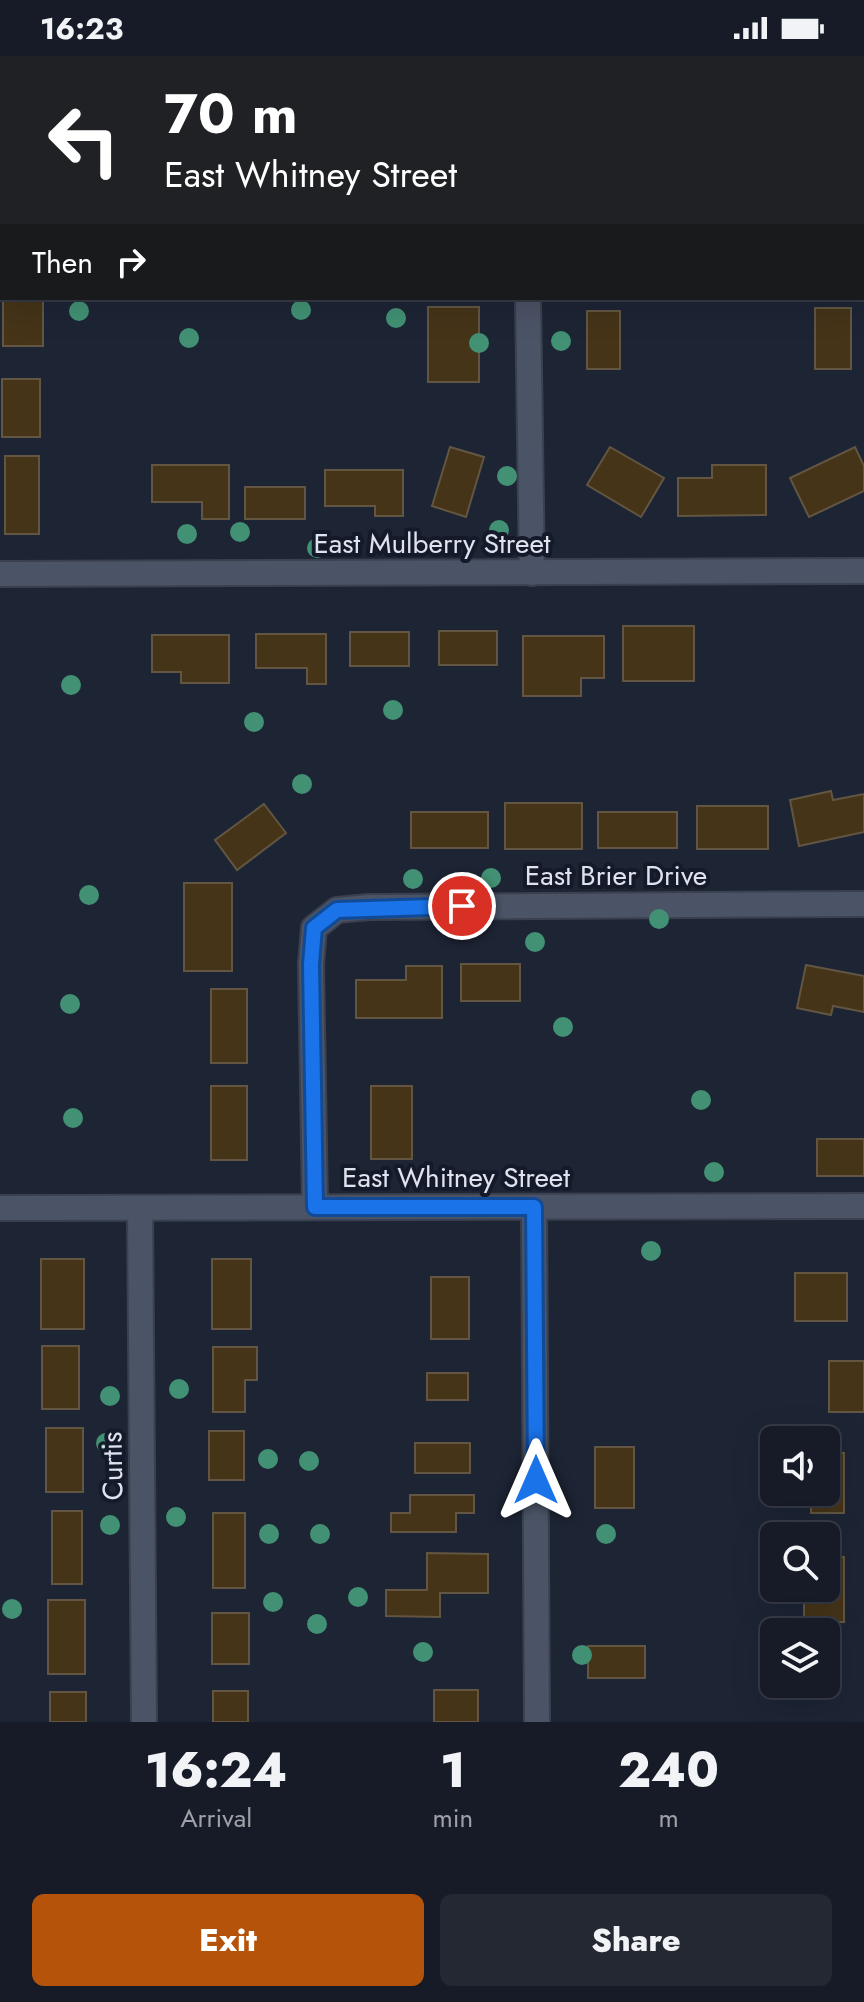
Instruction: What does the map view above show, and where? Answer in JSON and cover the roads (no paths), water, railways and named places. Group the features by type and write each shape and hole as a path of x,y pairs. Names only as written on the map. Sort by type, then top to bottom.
{"street":[{"path":"528,300 532,573"},
{"name":"East Mulberry Street","path":"0,574 864,571"},
{"name":"East Brier Drive","path":"315,1207 311,964 314,928 337,910 864,904"},
{"name":"East Whitney Street","path":"0,1208 864,1206"},
{"path":"534,1207 537,1722"},
{"name":"Curtis","path":"140,1209 144,1722"}]}
